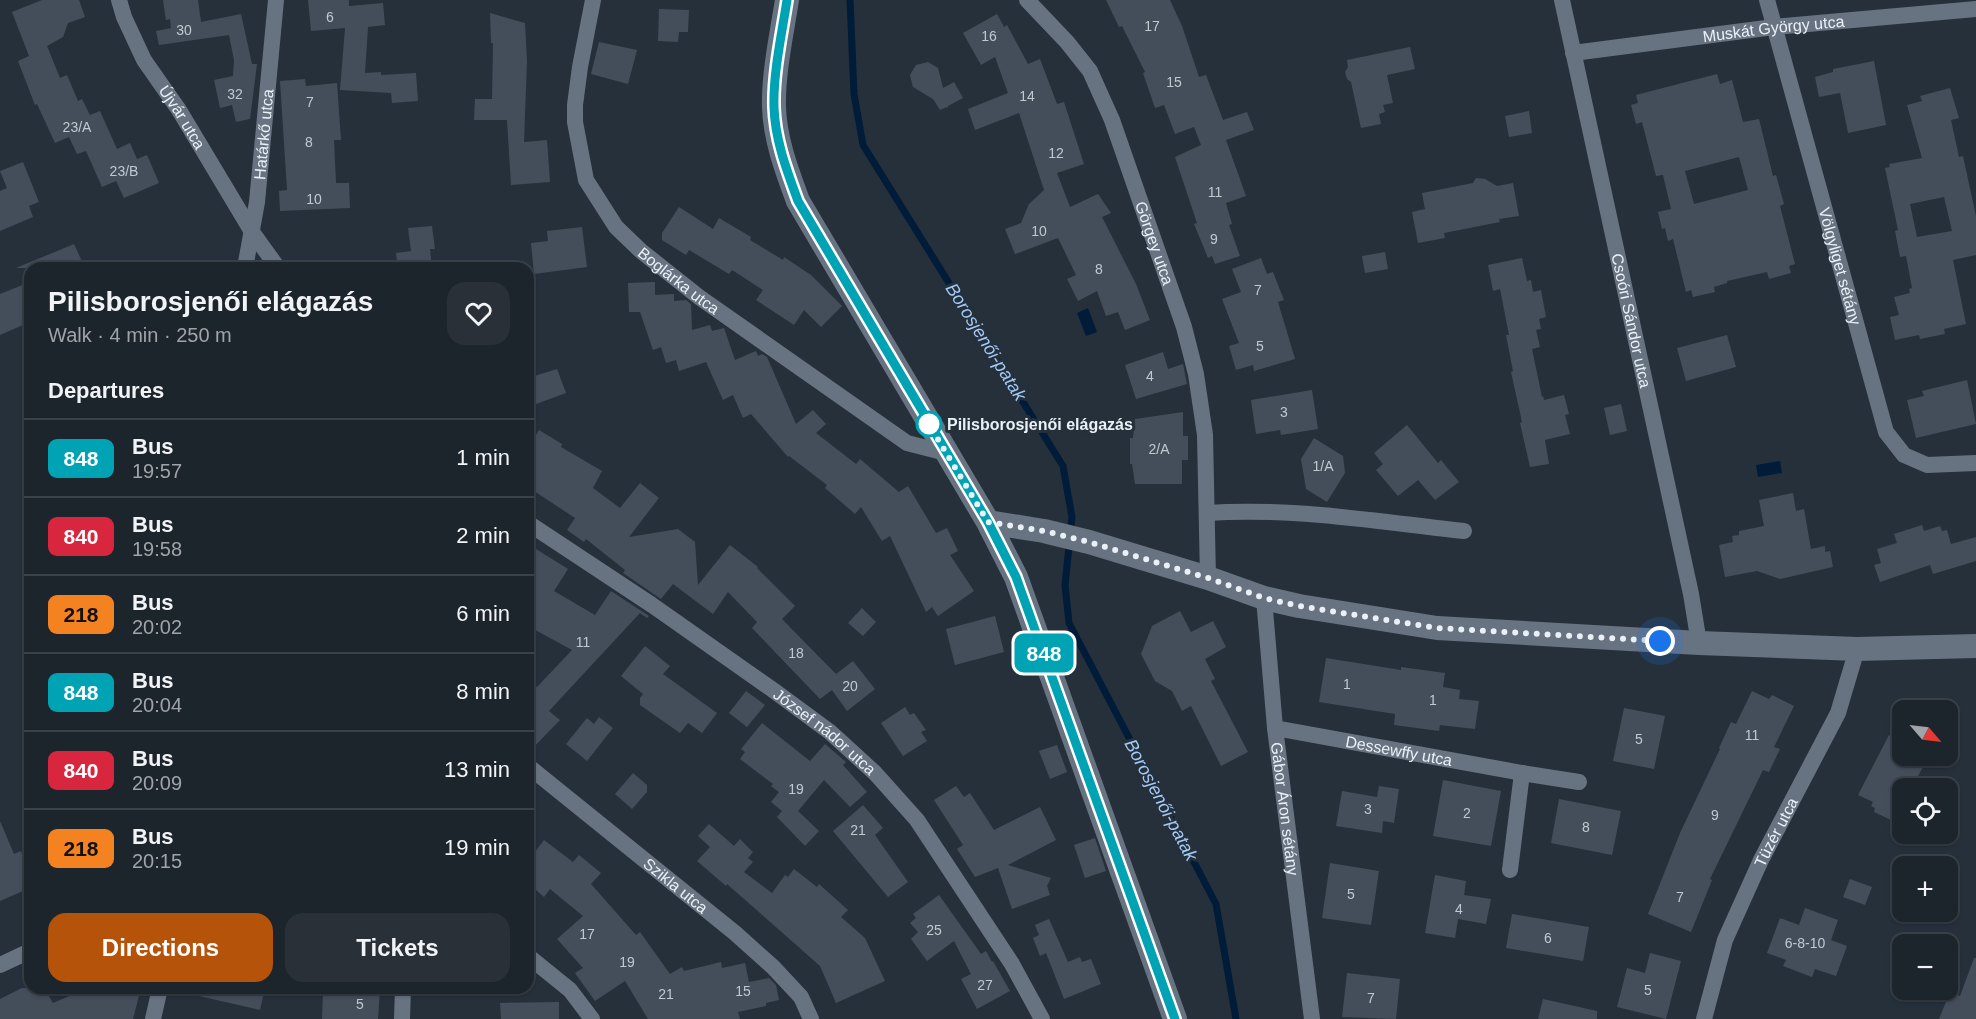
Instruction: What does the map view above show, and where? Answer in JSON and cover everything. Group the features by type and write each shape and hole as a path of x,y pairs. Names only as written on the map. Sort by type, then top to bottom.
{"main road":[{"path":"787,0 778,54 774,106 781,154 798,201 988,522 1016,577 1175,1019"},
{"path":"988,522 1044,531 1089,542 1208,578 1264,598 1299,606 1437,628 1699,643 1857,649 1976,646"}],"street":[{"name":"Újvár utca","path":"119,0 124,17 144,60 179,110 252,232"},
{"name":"Határkő utca","path":"246,262 257,202 276,0"},
{"name":"Boglárka utca","path":"593,0 580,67 575,122 586,180 616,227 641,251 699,297 907,443 946,453"},
{"name":"Görgey utca","path":"1027,0 1067,42 1090,71 1112,120 1184,327 1196,374 1205,435 1208,578"},
{"name":"Csoóri Sándor utca","path":"1562,0 1691,594 1699,643"},
{"name":"Völgyliget sétány","path":"1767,0 1886,432 1904,454 1927,465 1976,463"},
{"name":"Muskát György utca","path":"1573,53 1774,27 1976,9"},
{"path":"252,232 274,262"},
{"path":"1207,513 1238,511 1311,515 1464,531"},
{"name":"József nádor utca","path":"534,527 652,605 773,690 830,732 875,773 917,820 1012,964 1042,1019"},
{"name":"Gábor Áron sétány","path":"1264,598 1275,728 1312,1019"},
{"name":"Tüzér utca","path":"1704,1019 1725,940 1761,860 1838,713 1857,649"},
{"name":"Dessewffy utca","path":"1275,728 1579,782"},
{"name":"Szikla utca","path":"534,771 735,933 773,967 801,997 811,1019"},
{"path":"1510,870 1522,773"},
{"path":"0,965 24,954"},
{"path":"534,961 570,990 592,1019"},
{"path":"153,1019 159,994"},
{"path":"402,1019 403,994"}],"water":[{"path":"1088,308 1097,332 1086,336 1077,313"},
{"path":"1780,461 1782,473 1758,477 1756,465"}],"building":[{"path":"42,0 79,0 85,17 68,23 63,37 47,46 60,78 67,75 78,101 82,99 90,115 100,111 117,149 130,143 137,159 147,155 159,183 124,198 116,181 102,187 86,151 77,154 69,137 55,143 37,104 35,105 18,61 29,56 12,12"},
{"path":"163,0 198,0 201,22 241,14 252,64 257,64 250,119 236,122 232,105 220,108 214,80 233,76 234,60 229,35 159,45 156,31 171,28 170,19 166,20"},
{"path":"308,0 349,0 349,6 383,3 385,25 368,27 365,73 381,72 381,75 416,73 418,101 392,103 391,93 340,90 345,28 311,31"},
{"path":"1106,0 1170,0 1182,26 1199,77 1206,75 1223,120 1247,112 1254,130 1226,140 1246,196 1226,203 1232,224 1229,225 1240,256 1215,264 1212,256 1208,258 1194,224 1197,223 1175,157 1201,145 1194,127 1175,134 1164,105 1155,108 1143,73 1145,72"},
{"path":"659,9 689,10 688,32 679,32 678,42 658,41"},
{"path":"490,13 525,23 527,61 524,142 547,140 550,182 511,185 507,120 474,120 475,99 492,99 493,43 491,43"},
{"path":"997,14 1004,27 1007,25 1028,64 1040,59 1057,104 1064,102 1084,164 1057,173 1070,207 1098,194 1111,213 1102,217 1136,284 1150,320 1125,330 1118,312 1106,316 1097,291 1078,301 1067,279 1076,275 1058,238 1015,254 1005,229 1021,223 1029,204 1044,190 1019,113 975,130 968,109 1008,93 995,57 981,65 963,33"},
{"path":"599,42 637,50 628,84 591,74"},
{"path":"1410,47 1415,69 1387,75 1393,103 1383,105 1385,112 1379,114 1381,124 1361,128 1351,82 1347,79 1345,72 1348,67 1347,60"},
{"path":"1874,61 1886,125 1848,133 1840,93 1819,97 1815,77 1833,72 1833,69"},
{"path":"928,62 938,68 943,88 954,82 963,98 948,108 940,110 933,99 913,87 910,75 916,65"},
{"path":"1717,74 1720,84 1732,80 1743,122 1759,119 1773,176 1776,175 1784,204 1780,206 1795,264 1789,266 1791,273 1769,279 1767,272 1727,281 1727,283 1714,287 1715,292 1693,297 1691,290 1686,292 1673,239 1668,241 1665,228 1662,229 1658,212 1671,209 1663,175 1656,176 1642,122 1636,124 1631,105 1638,103 1636,95","holes":["1739,157 1748,190 1694,204 1685,171"]},
{"path":"305,79 306,86 337,83 341,140 334,140 336,183 349,183 350,208 280,211 279,191 287,190 280,81"},
{"path":"1950,88 1959,118 1951,120 1959,157 1963,156 1976,216 1976,255 1953,260 1966,324 1944,329 1945,334 1920,339 1919,335 1895,340 1890,317 1899,315 1894,297 1910,293 1909,289 1912,288 1906,256 1900,257 1895,231 1898,230 1885,168 1890,167 1889,164 1922,158 1907,105 1922,101 1920,96","holes":["1944,197 1952,231 1917,237 1910,204"]},
{"path":"1529,111 1532,133 1509,137 1505,116"},
{"path":"23,162 39,202 29,206 33,217 0,231 0,191 7,188 0,171"},
{"path":"1476,178 1485,179 1497,186 1513,183 1519,216 1444,233 1445,238 1418,243 1412,212 1425,209 1422,193 1473,183"},
{"path":"679,207 713,229 719,218 783,260 784,257 811,275 842,306 821,327 804,310 794,325 756,300 763,290 732,270 729,274 689,250 686,255 662,240 662,233"},
{"path":"432,226 435,249 430,249 431,262 397,262 396,253 411,251 408,228"},
{"path":"582,227 587,267 534,274 531,243 548,241 547,231"},
{"path":"74,244 82,262 30,262"},
{"path":"1385,252 1388,269 1365,273 1362,256"},
{"path":"1261,258 1267,274 1273,272 1284,300 1278,302 1295,359 1254,371 1253,365 1236,370 1229,346 1239,343 1222,299 1241,292 1232,269"},
{"path":"1522,258 1527,281 1531,280 1533,292 1541,290 1546,317 1539,319 1541,329 1536,330 1540,347 1532,349 1542,397 1544,400 1564,395 1569,414 1565,415 1570,434 1545,440 1549,464 1530,467 1511,372 1513,371 1506,335 1509,335 1500,289 1493,291 1488,265"},
{"path":"655,282 655,295 674,294 674,301 686,300 691,304 692,330 710,325 712,331 724,328 735,360 756,351 758,356 762,354 767,357 796,424 813,410 826,424 816,433 856,464 860,459 899,492 908,486 936,533 947,528 958,551 950,555 974,591 938,616 932,607 926,612 890,536 882,541 861,507 855,514 825,488 827,485 788,457 751,414 743,418 733,395 723,400 706,362 679,371 676,360 666,363 661,347 653,350 640,312 629,312 628,283"},
{"path":"24,284 24,325 0,335 0,294"},
{"path":"1727,335 1736,367 1686,381 1677,348"},
{"path":"1163,352 1168,369 1183,364 1187,384 1136,399 1125,365"},
{"path":"557,369 566,393 534,405 534,376"},
{"path":"1967,380 1976,424 1916,438 1907,400 1924,396 1922,391"},
{"path":"1312,390 1318,429 1281,435 1280,430 1256,434 1251,400"},
{"path":"1621,404 1627,431 1610,435 1604,408"},
{"path":"1183,412 1183,436 1188,436 1188,460 1182,460 1182,484 1135,484 1132,464 1130,464 1130,438 1133,438 1135,419"},
{"path":"1407,425 1438,463 1441,460 1459,482 1435,500 1418,480 1398,496 1376,470 1383,464 1374,453"},
{"path":"539,430 562,444 561,447 602,471 593,488 620,508 640,483 659,498 629,537 678,529 695,542 698,585 730,545 758,567 795,606 782,619 836,674 853,661 875,689 847,711 832,690 820,699 752,628 757,622 728,592 713,614 673,584 661,599 623,573 625,570 586,539 584,542 567,530 575,518 534,491 534,438"},
{"path":"1314,438 1343,456 1345,473 1327,502 1306,489 1301,459"},
{"path":"1793,493 1796,511 1804,509 1811,549 1825,546 1825,552 1830,551 1833,567 1780,579 1757,571 1725,577 1719,545 1733,542 1732,536 1739,535 1739,531 1764,526 1759,500"},
{"path":"1922,525 1924,531 1940,526 1942,531 1947,530 1951,544 1976,537 1976,561 1933,574 1930,565 1880,582 1874,565 1881,563 1877,549 1897,543 1894,534"},
{"path":"534,548 568,569 554,591 595,615 611,591 649,616 647,618 640,613 549,711 560,720 534,747 534,684 537,687 572,650 534,629"},
{"path":"862,608 876,622 863,636 848,623"},
{"path":"1180,611 1191,632 1213,621 1226,647 1205,659 1215,679 1211,681 1248,752 1221,766 1191,706 1182,711 1172,691 1155,681 1141,654 1152,626"},
{"path":"995,616 1004,652 955,665 946,629"},
{"path":"645,646 670,666 663,674 717,713 702,733 688,723 680,733 640,705 640,698 643,694 621,676"},
{"path":"1326,658 1401,670 1401,667 1445,673 1443,687 1460,690 1459,699 1479,701 1475,729 1440,725 1439,731 1394,725 1395,714 1319,702"},
{"path":"746,691 765,705 747,727 729,713"},
{"path":"1752,691 1769,699 1772,695 1794,706 1774,747 1780,749 1769,772 1763,770 1710,879 1712,880 1691,932 1648,914 1680,833 1731,722 1736,724"},
{"path":"905,707 910,715 914,713 926,730 921,732 927,741 903,756 881,723"},
{"path":"1624,708 1665,716 1654,769 1613,761"},
{"path":"599,717 613,728 587,761 566,744 587,718 594,724"},
{"path":"762,723 810,761 825,744 846,762 843,765 867,792 850,807 824,780 798,811 819,831 805,846 777,817 782,811 771,802 779,792 771,786 773,784 740,759 745,752 741,749"},
{"path":"1889,735 1892,737 1892,766 1924,766 1917,778 1892,778 1891,820 1874,812 1875,808 1871,806 1873,802 1858,795"},
{"path":"1057,745 1067,772 1050,779 1039,751"},
{"path":"633,773 647,785 647,792 632,809 615,794"},
{"path":"1443,780 1501,791 1491,846 1433,836"},
{"path":"956,786 964,797 970,793 994,830 1040,807 1056,840 1008,865 1051,878 1047,886 1050,895 1012,909 998,868 975,877 957,849 963,845 934,800"},
{"path":"1379,786 1399,789 1394,823 1383,821 1382,833 1336,826 1342,791 1377,797"},
{"path":"1559,799 1621,811 1612,855 1551,843"},
{"path":"863,805 883,828 875,835 908,882 888,897 833,831"},
{"path":"0,821 14,854 21,851 22,854 24,853 24,891 0,901"},
{"path":"709,824 734,846 740,839 753,852 748,858 753,862 744,872 772,893 785,875 788,877 794,869 817,887 819,884 848,910 841,917 865,938 885,981 836,1003 820,966 727,884 726,886 697,861 710,847 698,836"},
{"path":"1095,838 1106,871 1085,878 1074,845"},
{"path":"544,840 573,862 579,855 601,873 591,884 636,935 640,932 670,974 682,967 684,971 721,962 722,968 745,963 749,982 769,978 776,985 779,1000 766,1003 766,1006 738,1012 740,1019 648,1019 625,981 595,1001 575,973 583,968 557,939 583,916 550,889 544,897 534,888 534,853"},
{"path":"1330,863 1379,871 1371,925 1322,918"},
{"path":"1435,875 1466,881 1464,895 1491,899 1486,924 1458,919 1455,938 1425,933"},
{"path":"1850,879 1872,887 1865,905 1843,897"},
{"path":"939,895 981,954 986,951 1010,991 977,1009 961,979 971,974 954,941 927,961 911,939 918,932 910,923 916,918 913,914"},
{"path":"1805,908 1838,920 1831,940 1847,946 1836,976 1815,969 1812,977 1783,966 1786,960 1767,953 1780,918 1799,925"},
{"path":"1512,914 1589,927 1583,961 1506,948"},
{"path":"1049,919 1068,962 1080,957 1082,962 1091,959 1101,984 1064,999 1046,953 1040,956 1033,938 1039,935 1035,925"},
{"path":"1650,953 1681,961 1666,1019 1617,1007 1627,968 1645,973"},
{"path":"1974,958 1976,958 1976,1019 1939,1019 1947,1000 1958,1000 1958,995 1960,996"},
{"path":"1347,973 1400,979 1396,1019 1342,1017"},
{"path":"22,988 24,988 24,994 48,994 53,1003 74,994 139,994 133,1019 0,1019 0,999"},
{"path":"199,994 264,994 260,1010 199,996"},
{"path":"323,994 380,994 378,1019 322,1019"},
{"path":"1543,999 1597,1011 1597,1019 1538,1019"},
{"path":"559,1002 559,1019 501,1019 500,1003"}],"waterway":[{"name":"Borosjenői-patak","path":"850,0 854,94 863,145 1063,466 1072,517 1065,585 1069,623 1216,904 1236,1019"}],"bus line":[{"name":"848","path":"787,0 778,54 774,106 781,154 798,201 988,522 1016,577 1175,1019"}],"place":[{"name":"Pilisborosjenői elágazás","path":"929,424"}],"route":[{"path":"929,424 925,418 988,522 1044,531 1089,542 1208,578 1264,598 1299,606 1437,628 1660,641"}]}
